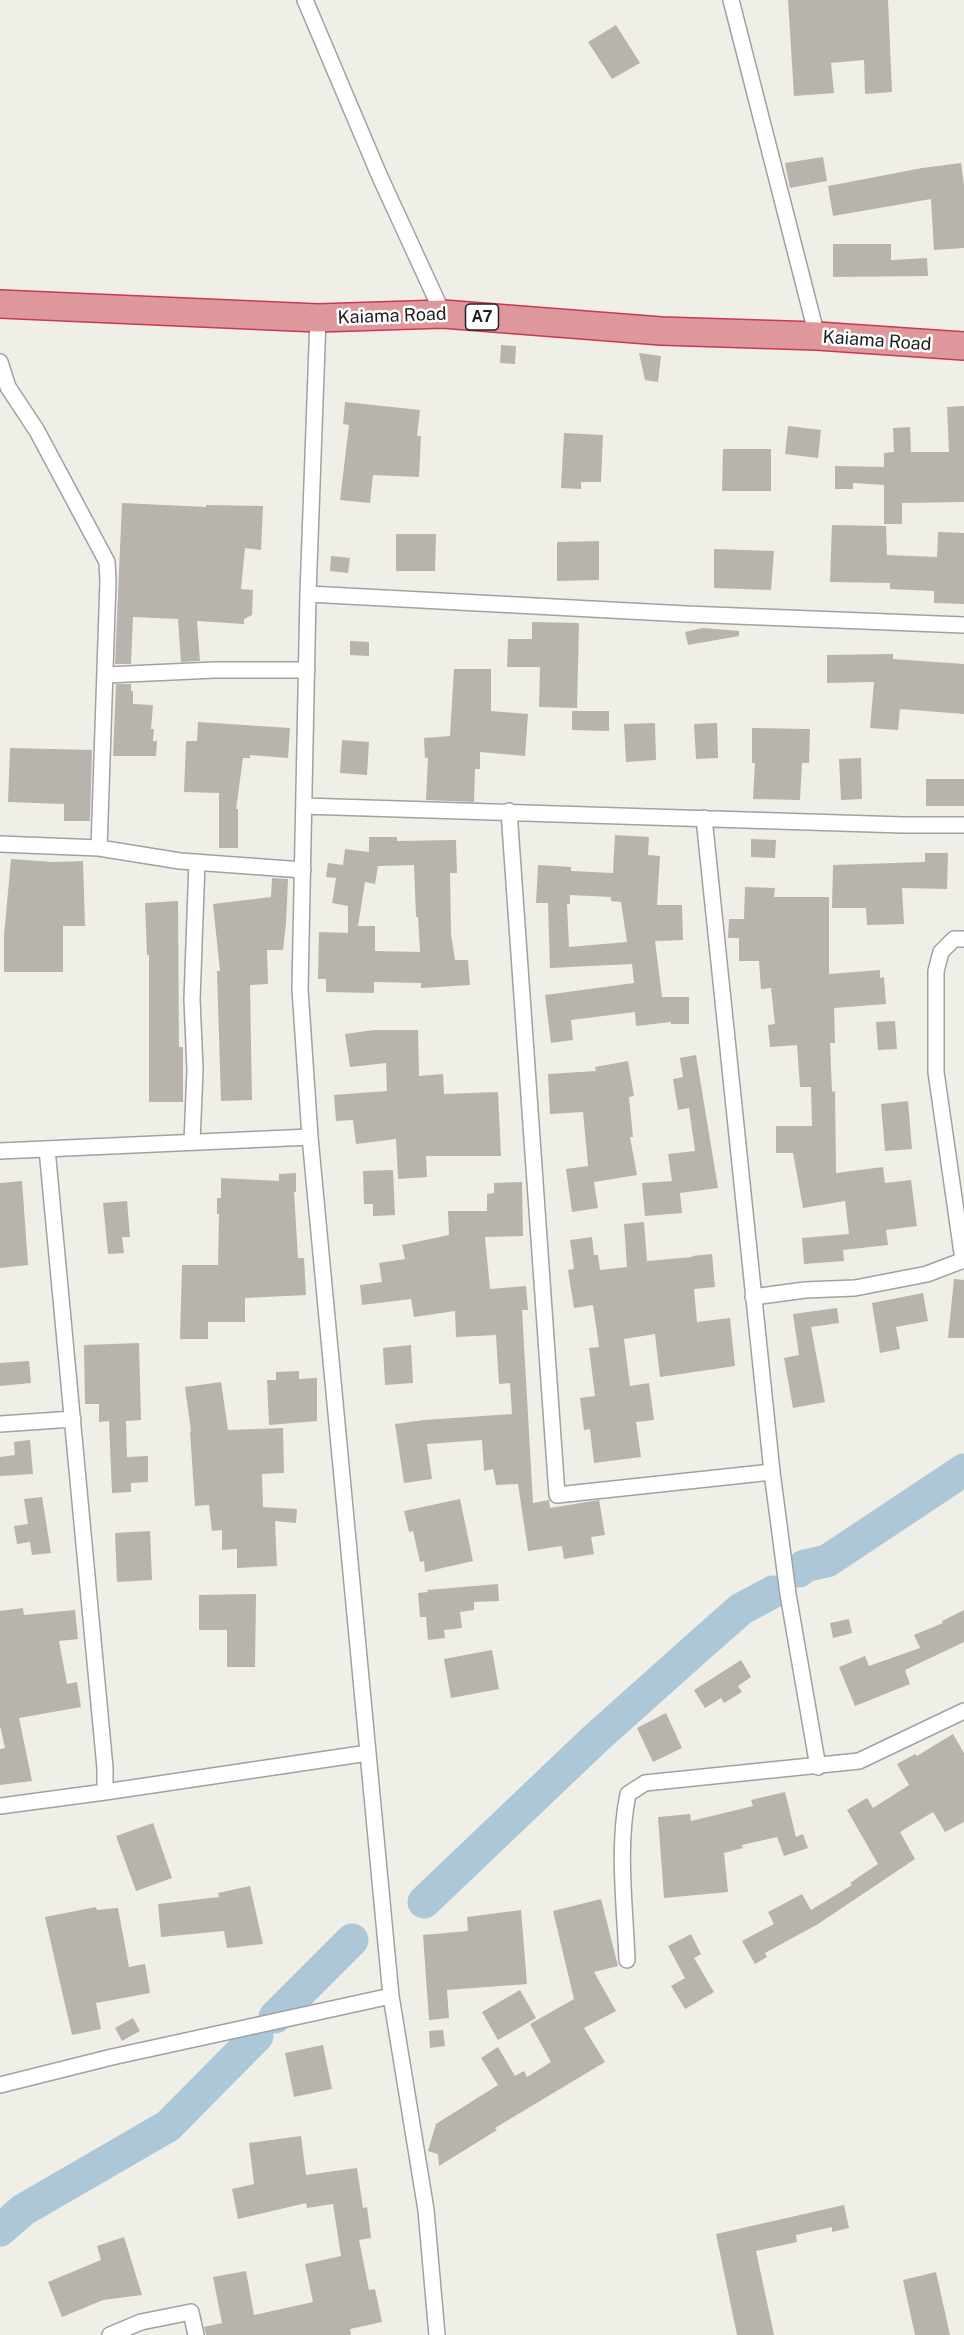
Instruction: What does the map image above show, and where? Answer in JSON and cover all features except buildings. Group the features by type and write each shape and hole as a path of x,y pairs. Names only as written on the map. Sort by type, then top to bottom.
{"highway":[{"name":"Kaiama Road","path":"0,304 318,318 443,314 660,331 817,336 964,346"}],"street":[{"path":"305,0 380,177 443,314"},
{"path":"731,0 817,336"},
{"path":"318,318 300,989 310,1137 391,1996 426,2210 437,2335"},
{"path":"0,362 8,387 37,431 107,562 106,675 99,848"},
{"path":"309,594 686,614 964,625"},
{"path":"106,675 215,670 307,670"},
{"path":"304,806 964,825"},
{"path":"509,811 521,1010 547,1324 558,1495 772,1472"},
{"path":"704,818 772,1472 788,1594 818,1767"},
{"path":"0,844 99,848 197,862 303,870"},
{"path":"192,1142 195,1070 192,999 197,862"},
{"path":"753,1297 805,1290 855,1288 927,1274 964,1260 936,1072 936,971 941,952 954,939 964,939"},
{"path":"0,1151 310,1137"},
{"path":"46,1149 105,1767 105,1792"},
{"path":"0,1424 73,1419"},
{"path":"627,1960 622,1858 624,1811 628,1794 645,1783 859,1761 964,1711"},
{"path":"0,1806 368,1753"},
{"path":"0,2085 112,2057 391,1996"},
{"path":"110,2335 141,2322 191,2312 196,2335"}],"waterway":[{"path":"799,1571 804,1566 827,1561 964,1470"},
{"path":"424,1902 595,1739 699,1646 741,1609 773,1592"},
{"path":"275,2017 352,1940"},
{"path":"0,2230 23,2210 168,2126 257,2036"}]}
